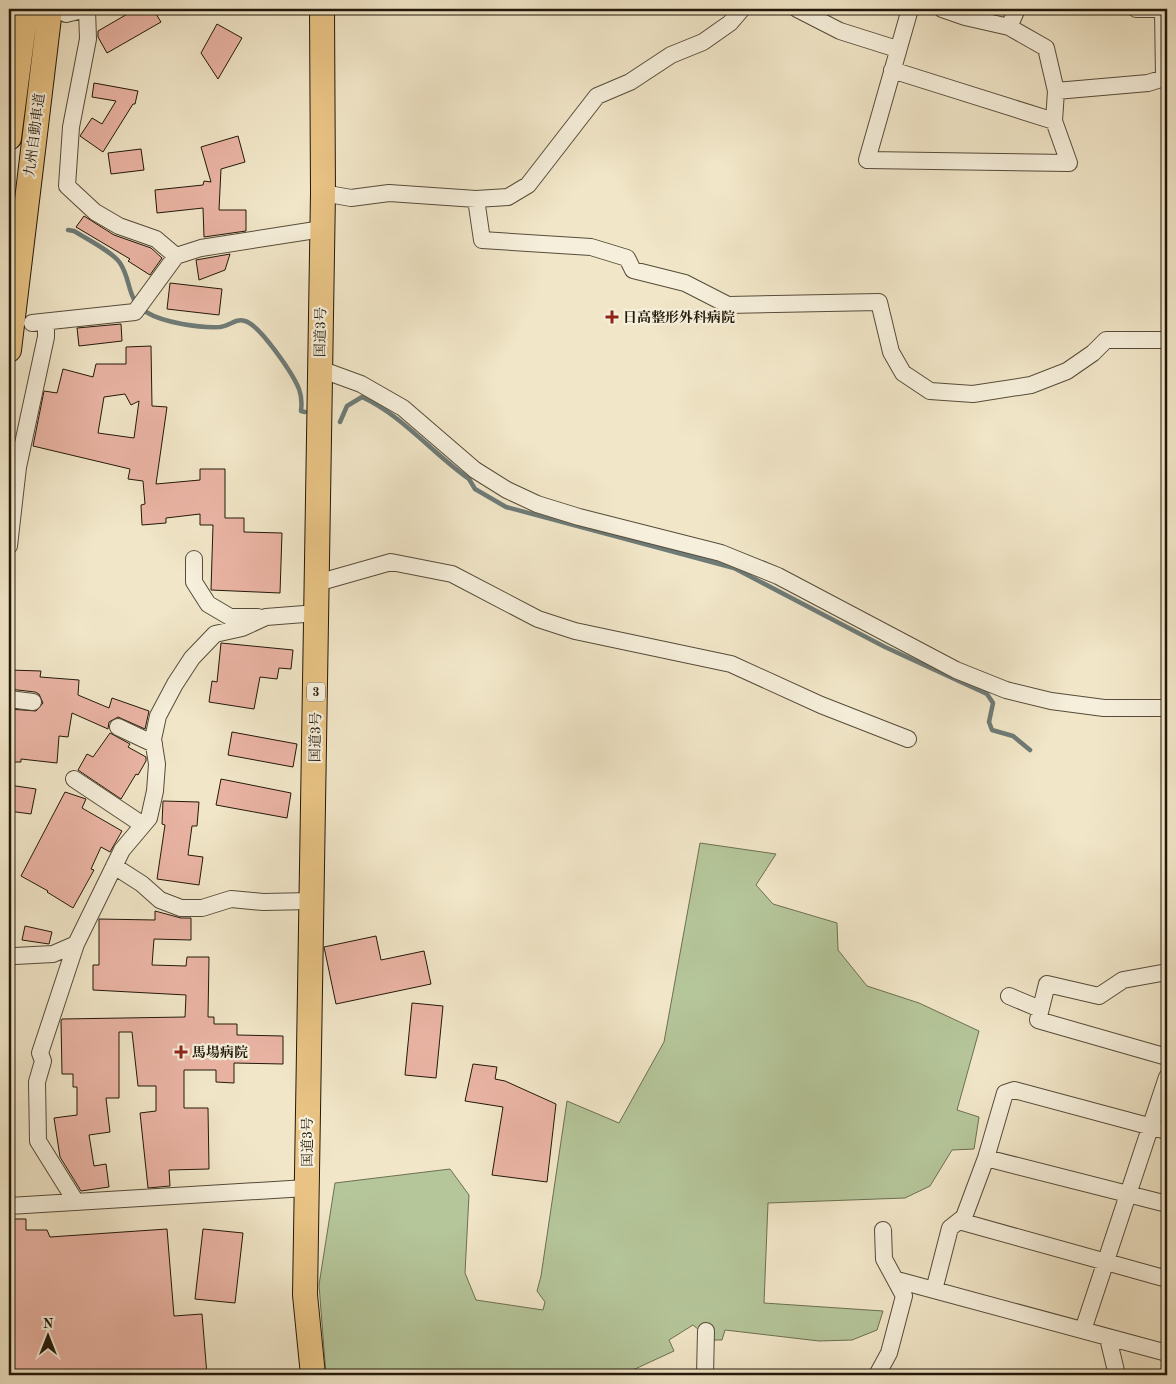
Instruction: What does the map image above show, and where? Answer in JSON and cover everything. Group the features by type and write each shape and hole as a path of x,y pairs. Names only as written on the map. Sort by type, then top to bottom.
{"highway":[{"name":"国道3号","path":"313,1375 305,1295 323,193 322,9"},
{"name":"九州自動車道","path":"9,138 15,10"},
{"name":"九州自動車道","path":"9,350 58,12"}],"street":[{"path":"58,12 87,9 88,39 70,127 67,186 96,212 119,226 156,239 176,256"},
{"path":"323,193 352,198 389,193 476,199 508,198 528,185 597,96 630,82 671,55 703,42 730,23 742,9"},
{"path":"796,9 840,31 897,49"},
{"path":"910,9 897,49 868,160 1069,163 1054,121 1056,91 1046,48 1009,27 965,17 942,9"},
{"path":"1009,27 1017,9"},
{"path":"1056,91 1148,83 1164,78 1164,10 1136,9"},
{"path":"892,70 1054,121"},
{"path":"476,199 482,240 591,247 627,258 633,270 685,283 728,305 879,302 891,352 903,373 930,391 973,394 1031,385 1067,371 1093,353 1106,340 1167,340"},
{"path":"9,546 18,467 46,337 39,323 139,307 176,256 201,248 322,229"},
{"path":"320,368 361,384 403,408 475,470 507,490 537,504 578,517 722,553 778,576 956,670 1006,690 1051,701 1104,708 1167,708"},
{"path":"194,559 194,582 208,604 230,617 268,617 317,613"},
{"path":"317,583 391,562 452,574 538,619 575,631 731,664 820,705 908,739"},
{"path":"76,1202 38,1141 37,1082 42,1061 40,1052 76,944 122,850 149,818 155,791 157,764 154,744 158,716 192,658 215,634 242,628 268,617"},
{"path":"9,699 33,702"},
{"path":"118,727 154,744"},
{"path":"74,779 143,825"},
{"path":"114,866 142,884 160,900 182,908 202,908 231,899 262,902 312,901"},
{"path":"15,956 53,954 76,944"},
{"path":"1167,972 1123,980 1098,996 1047,984 1038,1020 1167,1057"},
{"path":"1009,996 1040,1009"},
{"path":"1083,1330 1126,1194 1167,1077"},
{"path":"934,1290 950,1228 964,1217 986,1158 1005,1093 1014,1090 1167,1131"},
{"path":"986,1158 1167,1204"},
{"path":"9,1206 306,1188"},
{"path":"959,1221 1167,1279"},
{"path":"877,1375 889,1353 904,1296 884,1259 883,1230"},
{"path":"897,1280 1167,1353"},
{"path":"705,1375 706,1331"},
{"path":"1108,1338 1117,1375"}],"green space":[{"path":"700,843 776,854 756,885 773,904 837,923 838,950 867,986 919,1003 979,1031 957,1110 979,1117 974,1149 952,1150 930,1186 905,1198 768,1203 764,1303 883,1311 877,1330 852,1340 819,1341 725,1330 722,1340 711,1340 693,1325 669,1340 674,1351 622,1375 326,1375 319,1285 335,1183 450,1169 469,1195 465,1273 476,1300 543,1310 545,1302 537,1291 541,1276 567,1101 619,1123 664,1042"}],"building":[{"path":"136,9 153,9 161,22 107,53 98,37 98,31"},
{"path":"217,24 242,38 218,79 201,53"},
{"path":"94,83 138,91 135,104 133,104 103,152 80,136 92,118 102,124 116,101 92,97"},
{"path":"238,136 245,162 221,169 219,210 246,210 246,231 204,237 203,208 157,213 155,190 203,185 204,181 211,182 201,147"},
{"path":"141,149 144,170 111,174 108,153"},
{"path":"84,216 114,235 151,248 162,258 150,275 128,261 130,259 76,227"},
{"path":"230,254 225,270 199,280 196,260"},
{"path":"170,283 222,289 219,315 167,309"},
{"path":"121,324 122,341 79,346 77,328"},
{"path":"151,346 152,406 167,407 156,484 200,480 200,469 225,469 225,518 244,518 244,532 282,533 280,593 211,590 213,525 200,525 200,514 166,518 166,523 142,525 141,505 145,504 143,481 128,479 130,469 33,446 44,391 57,393 63,369 93,377 96,364 126,364 126,347","holes":["125,394 131,405 139,401 134,438 98,433 104,397"]},
{"path":"221,643 293,650 291,669 279,668 277,679 260,677 254,709 209,702 212,681 217,682"},
{"path":"9,670 41,671 40,677 79,680 78,695 109,708 112,698 149,711 145,729 118,717 109,722 108,729 72,713 68,737 59,736 57,763 21,759 21,762 9,762 9,709 36,711 43,703 39,694 35,692 9,689"},
{"path":"232,732 297,744 293,767 228,755"},
{"path":"110,733 130,744 128,747 146,757 146,761 138,775 136,774 121,799 78,770 87,754 93,757"},
{"path":"221,779 291,793 287,818 216,805"},
{"path":"9,785 36,789 31,814 9,811"},
{"path":"65,792 86,799 82,808 122,831 110,852 101,847 91,869 94,870 73,908 21,876"},
{"path":"163,801 199,802 197,826 192,826 188,855 203,857 199,885 157,879 165,825 162,824"},
{"path":"155,911 181,918 191,918 191,940 154,939 152,965 186,966 187,957 209,957 208,1017 214,1017 214,1024 237,1024 237,1035 283,1036 283,1064 234,1063 234,1083 216,1082 216,1070 184,1070 184,1108 208,1108 209,1169 169,1170 170,1186 148,1188 140,1113 156,1111 156,1086 138,1086 132,1032 119,1032 119,1098 106,1098 110,1132 89,1135 94,1166 106,1164 109,1187 81,1191 60,1157 54,1118 77,1115 77,1087 73,1087 73,1074 62,1074 61,1021 62,1019 185,1017 186,995 93,990 93,965 99,965 99,919 155,920"},
{"path":"25,926 52,932 49,944 22,940"},
{"path":"376,936 381,960 424,951 431,984 336,1004 324,947"},
{"path":"412,1003 443,1006 436,1078 405,1075"},
{"path":"473,1064 497,1067 495,1079 505,1081 556,1104 547,1182 492,1175 503,1107 465,1101"},
{"path":"9,1219 26,1219 26,1230 47,1230 50,1237 167,1229 174,1316 202,1314 207,1375 9,1375"},
{"path":"203,1229 243,1233 235,1303 195,1299"}],"waterway":[{"path":"68,230 74,231 92,241 120,263 132,296 146,312 172,322 193,326 220,327 241,320 251,324 267,340 296,382 302,400 301,411 305,412"},
{"path":"340,422 347,406 362,397 404,424 469,479 475,489 506,507 734,568 885,647 987,694 993,703 989,722 992,730 1013,736 1030,750"}],"place":[{"name":"日高整形外科病院","path":"612,317"},
{"name":"馬場病院","path":"181,1052"}]}
